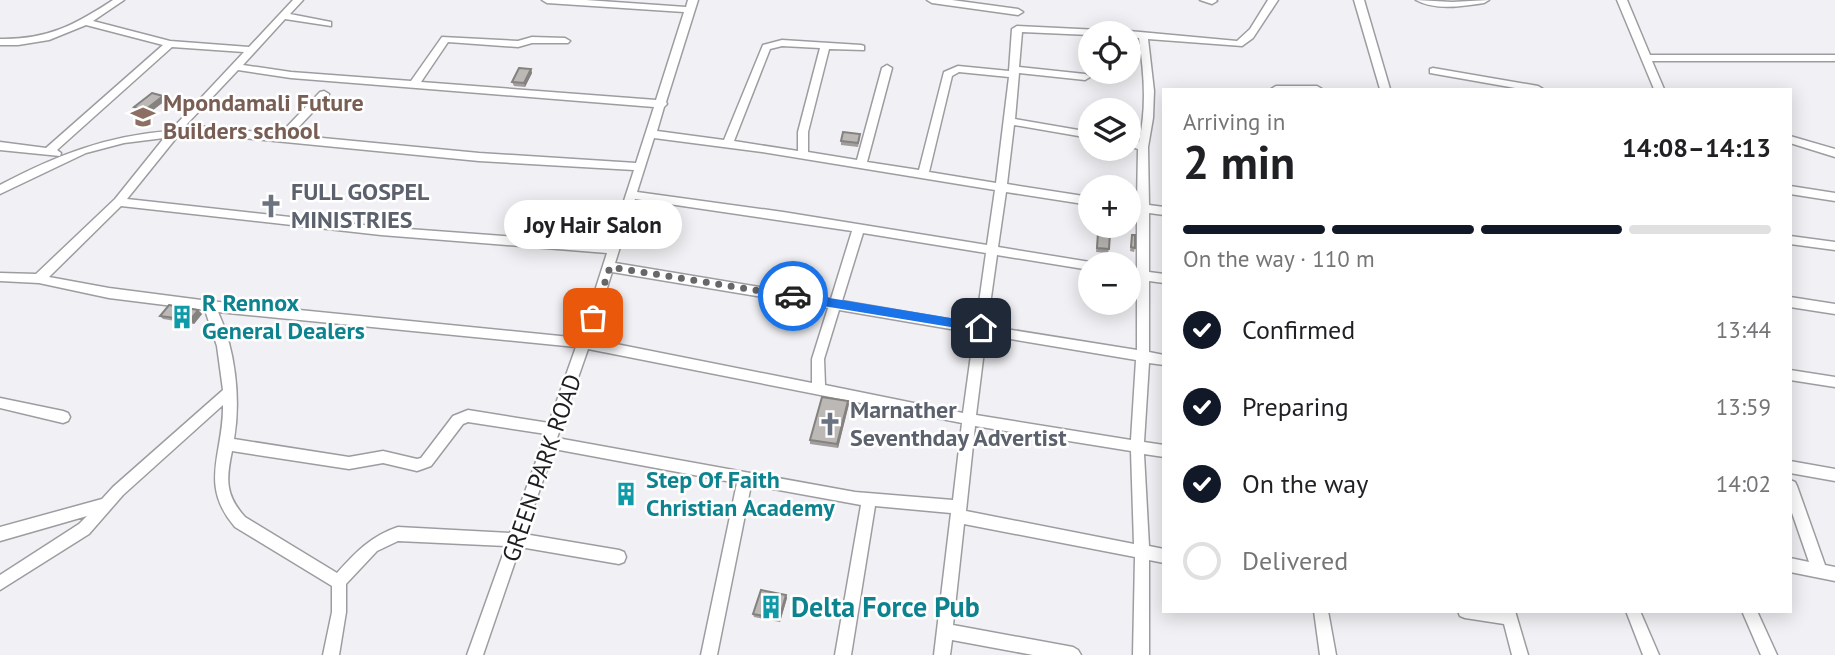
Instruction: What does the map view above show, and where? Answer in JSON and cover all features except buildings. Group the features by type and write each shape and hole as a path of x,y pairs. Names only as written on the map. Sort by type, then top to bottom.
{"street":[{"path":"0,42 35,43 85,22 118,0"},
{"path":"40,279 119,202 175,131 238,67 298,0"},
{"path":"547,0 692,5"},
{"path":"932,0 1018,12"},
{"path":"942,655 968,419 994,249 1015,72 1018,0"},
{"path":"1141,655 1142,551 1137,446 1143,357 1143,146 1151,118 1152,95 1143,35 1239,44 1254,31 1264,9 1273,0"},
{"path":"1359,0 1385,88"},
{"path":"1421,0 1461,5 1484,0"},
{"path":"1622,0 1659,88"},
{"name":"GREEN PARK ROAD","path":"478,654 610,267 692,5"},
{"path":"285,16 328,24"},
{"path":"85,22 170,44 253,50"},
{"path":"1017,29 1078,31"},
{"path":"415,83 445,38 518,44 527,40 565,41"},
{"path":"728,144 766,47 782,43 860,48"},
{"path":"49,151 170,44"},
{"path":"803,155 803,132 824,46"},
{"path":"1646,58 1835,58"},
{"path":"238,67 291,75 662,104"},
{"path":"861,164 887,68"},
{"path":"923,172 947,74 958,69 1078,76"},
{"path":"1433,71 1532,88"},
{"path":"284,137 324,93"},
{"path":"1008,121 1078,133"},
{"path":"0,190 66,155 120,138 175,131 284,137 479,157 640,167"},
{"path":"652,134 923,172 1000,188 1078,199"},
{"path":"1792,140 1835,153"},
{"path":"0,146 66,155"},
{"path":"1792,190 1835,197"},
{"path":"632,195 1078,264"},
{"path":"119,202 381,231 615,249"},
{"path":"1141,208 1162,211"},
{"path":"819,388 818,359 833,303 859,228"},
{"path":"1792,240 1835,246"},
{"path":"610,267 1162,360"},
{"path":"1141,275 1162,279"},
{"path":"0,277 40,279 109,293 209,306 584,343 968,419 1162,451"},
{"path":"1792,302 1835,309"},
{"path":"209,306 218,327 228,378 230,417 220,481 228,510 288,554 339,582"},
{"path":"1792,375 1835,382"},
{"path":"0,583 85,529 107,504 227,394"},
{"path":"0,403 63,417"},
{"path":"226,444 349,463 383,457 417,465 426,462 458,420 468,416 745,479 958,512 1162,556"},
{"path":"1792,467 1835,475"},
{"path":"709,655 745,479"},
{"path":"1792,492 1819,570"},
{"path":"843,655 869,499"},
{"path":"0,534 107,504"},
{"path":"0,527 15,524"},
{"path":"331,655 338,612 339,582 382,537 398,534 518,540 620,557"},
{"path":"1792,565 1835,574"},
{"path":"1321,613 1328,655"},
{"path":"1634,613 1651,655"},
{"path":"1750,613 1769,655"},
{"path":"1509,614 1520,655"},
{"path":"945,631 1073,655"}],"way so far":[{"path":"593,318 610,267 793,296"}],"place":[{"name":"Mpondamali Future Builders school","path":"143,117"},
{"name":"FULL GOSPEL MINISTRIES","path":"271,206"},
{"name":"R Rennox General Dealers","path":"182,317"},
{"name":"Joy Hair Salon","path":"593,318"},
{"name":"Marnather Seventhday Advertist","path":"830,424"},
{"name":"Step Of Faith Christian Academy","path":"626,494"},
{"name":"Delta Force Pub","path":"771,607"}],"route":[{"path":"793,296 981,328"}]}
